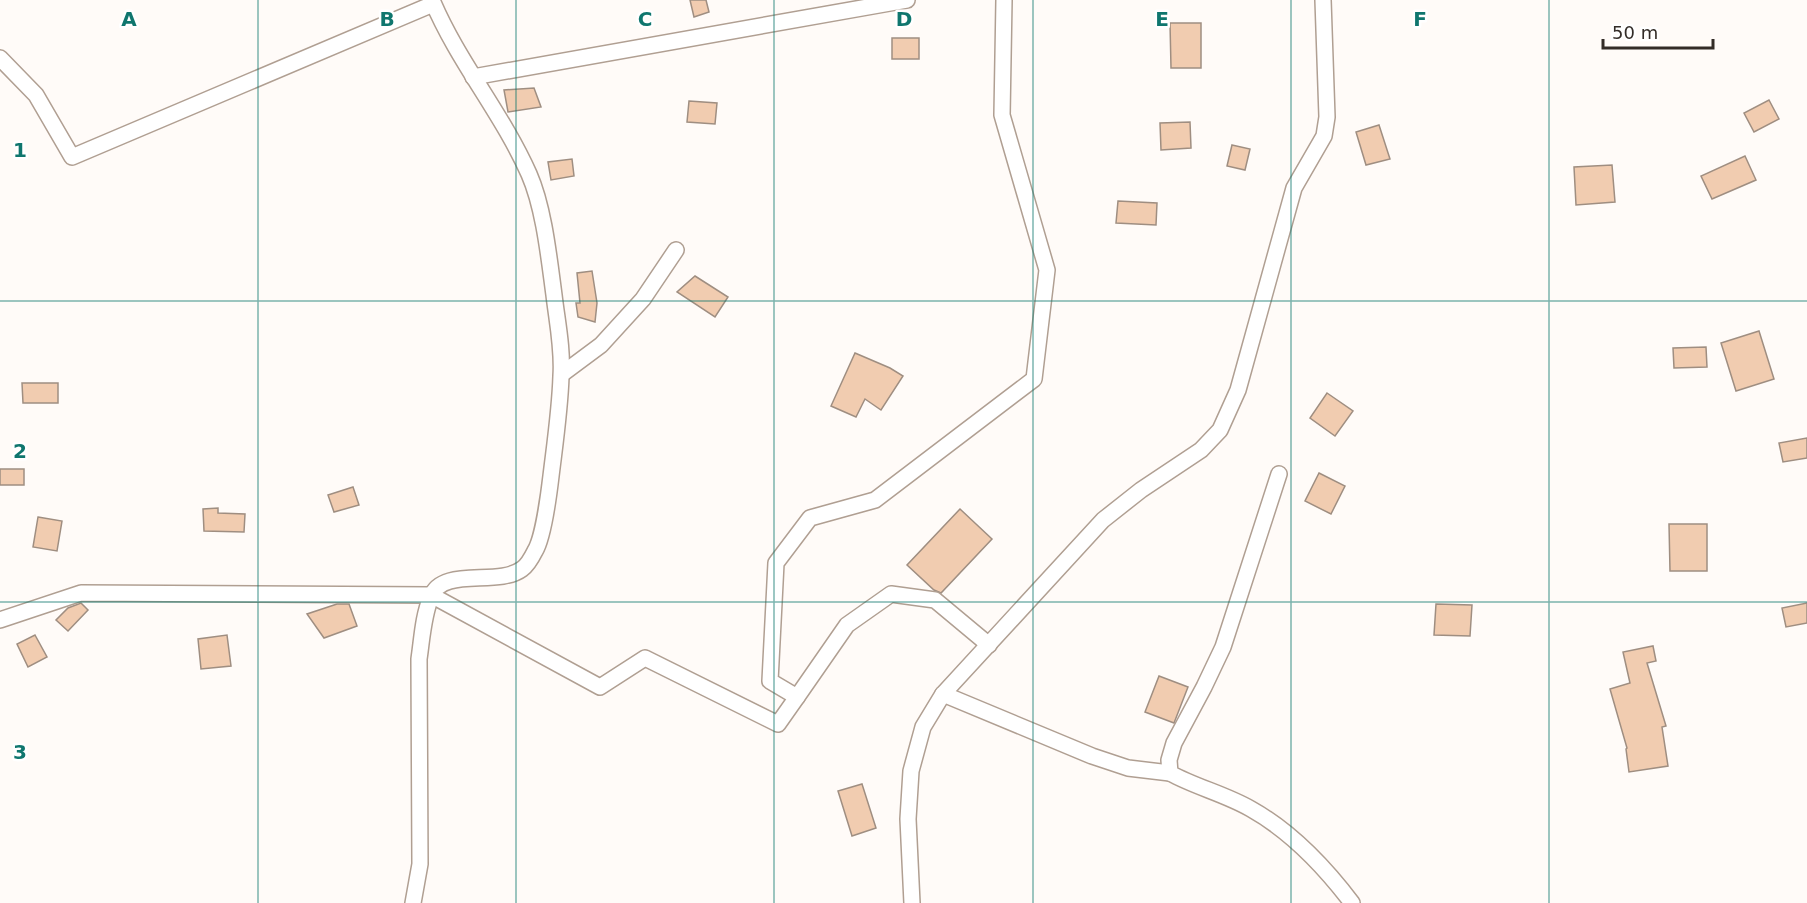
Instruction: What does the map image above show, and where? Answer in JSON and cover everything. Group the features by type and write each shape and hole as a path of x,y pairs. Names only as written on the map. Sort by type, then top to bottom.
{"street":[{"path":"473,77 907,0"},
{"path":"797,697 771,681 776,563 810,518 875,500 1034,379 1047,270 1002,115 1004,0"},
{"path":"912,903 908,819 911,771 922,727 943,694 1103,520 1141,490 1201,450 1220,430 1238,390 1294,188 1324,136 1327,117 1323,0"},
{"path":"0,58 36,95 72,157 432,2 443,28 531,177 547,247 558,328 561,374 548,497 537,548 525,568 503,578 450,581 431,595 423,627 419,659 420,864 413,903"},
{"path":"561,374 601,345 643,299 676,250"},
{"path":"1170,773 1169,760 1174,743 1223,647 1280,474"},
{"path":"0,620 81,593 431,595 600,687 645,658 778,724 848,625 891,594 935,600 989,645"},
{"path":"943,694 1092,756 1128,768 1170,773 1250,808 1295,839 1333,878 1352,903"}],"building":[{"path":"690,0 706,0 709,12 694,17"},
{"path":"1170,23 1201,23 1201,68 1171,68"},
{"path":"892,38 919,38 919,59 892,59"},
{"path":"534,88 541,107 508,112 504,90"},
{"path":"1769,100 1779,119 1754,132 1744,113"},
{"path":"689,101 717,103 715,124 687,122"},
{"path":"1190,122 1191,148 1161,150 1160,123"},
{"path":"1379,125 1390,159 1366,165 1356,132"},
{"path":"1232,145 1250,149 1245,170 1227,166"},
{"path":"1745,156 1756,180 1712,199 1701,176"},
{"path":"572,159 574,176 551,180 548,162"},
{"path":"1612,165 1615,202 1576,205 1574,167"},
{"path":"1118,201 1157,203 1156,225 1116,223"},
{"path":"592,271 597,303 595,322 578,317 576,303 580,303 577,273"},
{"path":"695,276 728,297 715,317 677,292"},
{"path":"1759,331 1774,379 1736,391 1721,343"},
{"path":"1706,347 1707,367 1674,368 1673,348"},
{"path":"855,353 903,376 881,410 865,399 856,417 831,406"},
{"path":"22,383 58,383 58,403 23,403"},
{"path":"1327,393 1353,411 1335,436 1310,418"},
{"path":"1807,438 1807,458 1783,462 1779,443"},
{"path":"0,469 24,469 24,485 0,485"},
{"path":"1319,473 1345,486 1331,514 1305,501"},
{"path":"353,487 359,505 334,512 328,495"},
{"path":"218,508 218,513 245,514 244,532 204,531 203,509"},
{"path":"960,509 992,539 941,593 934,590 907,565"},
{"path":"38,517 62,521 57,551 33,547"},
{"path":"1669,524 1707,524 1707,571 1670,571"},
{"path":"81,603 88,610 68,631 56,620 68,608"},
{"path":"1807,603 1807,623 1786,627 1782,608"},
{"path":"337,604 349,604 357,626 324,638 307,614"},
{"path":"1436,604 1472,605 1470,636 1434,635"},
{"path":"35,635 47,657 28,667 17,644"},
{"path":"227,635 231,666 201,669 198,639"},
{"path":"1653,646 1656,661 1647,663 1666,726 1662,727 1668,766 1629,772 1627,748 1610,689 1630,683 1623,652"},
{"path":"1159,676 1188,687 1174,723 1145,712"},
{"path":"862,784 876,828 852,836 838,791"}]}
